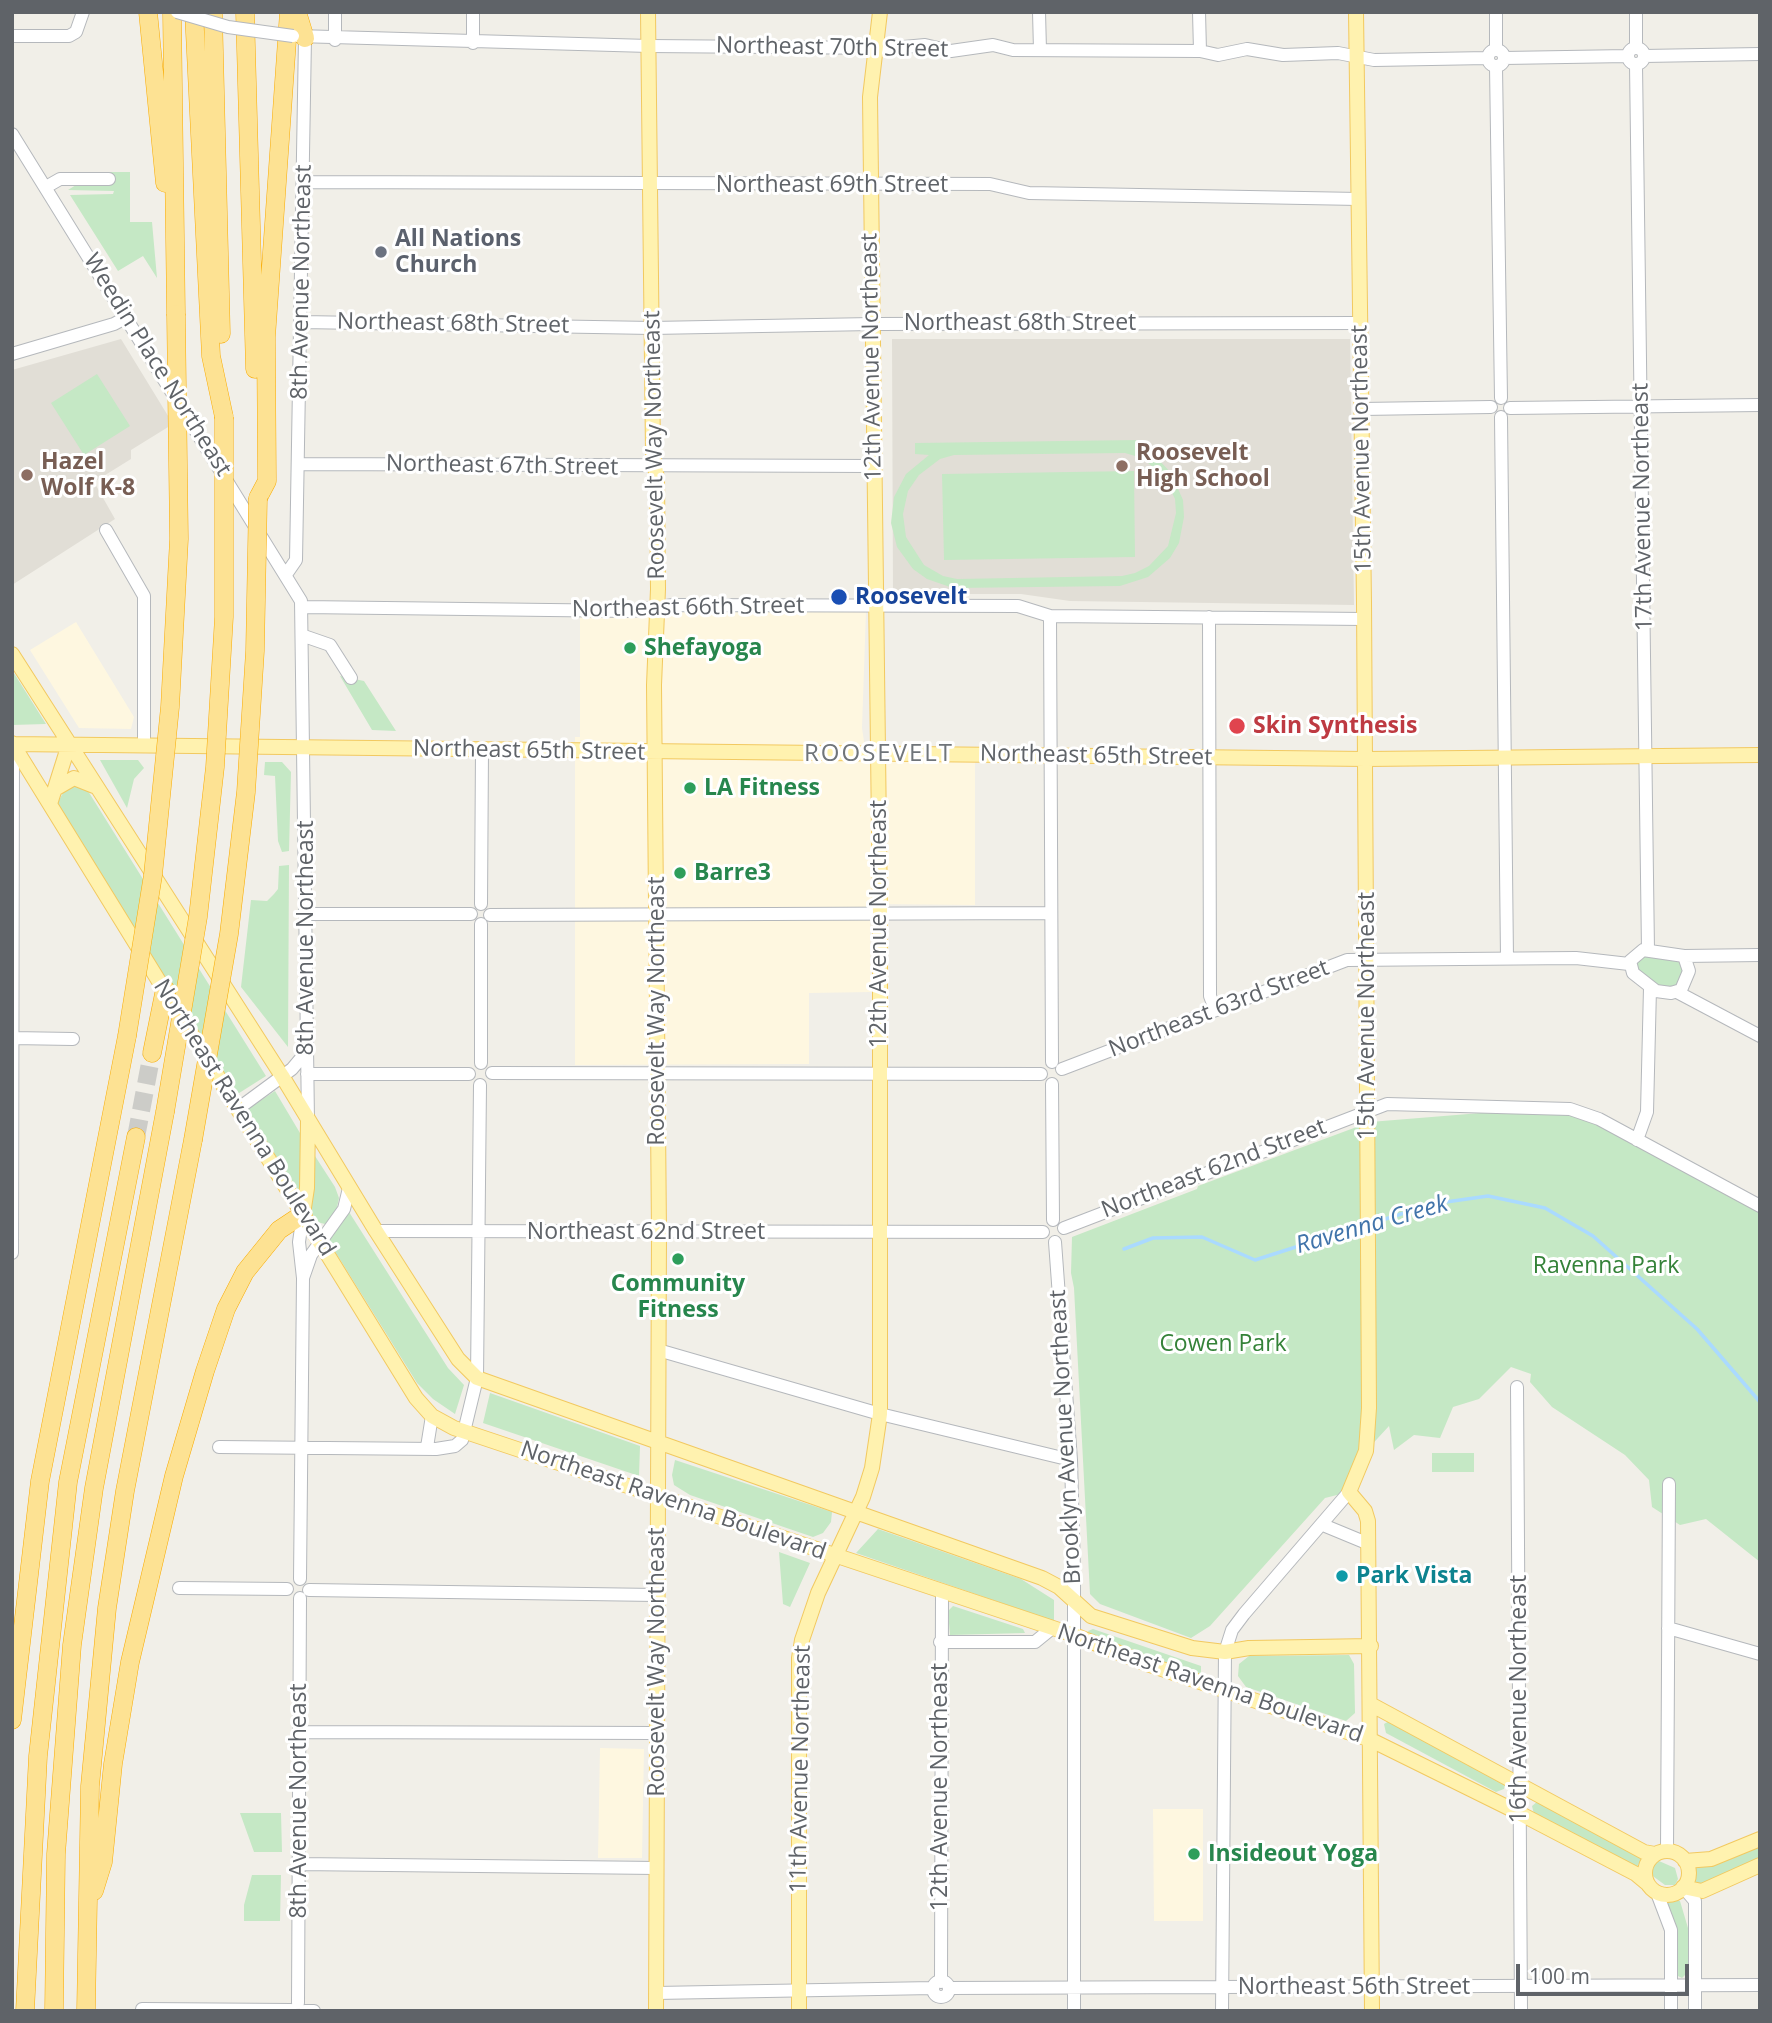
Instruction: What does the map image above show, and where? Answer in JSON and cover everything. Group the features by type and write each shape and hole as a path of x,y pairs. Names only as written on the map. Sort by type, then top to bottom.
{"highway":[{"path":"148,12 175,290"},
{"path":"12,1720 40,1481 127,1036 153,875 171,696 179,483 174,12"},
{"path":"194,12 211,356 224,417"},
{"path":"54,2011 59,1799 74,1632 94,1488 193,954 214,779 224,617 224,417 213,12"},
{"path":"244,12 262,434"},
{"path":"86,2011 93,1738 108,1597 125,1491 193,1140 229,934 246,792 256,639 258,498 266,337 296,26"},
{"path":"152,1053 165,989"},
{"path":"25,2011 30,1972 38,1756 68,1482 136,1137"},
{"path":"87,1914 103,1862 113,1764 130,1662 174,1476 205,1371 226,1309 245,1272 279,1230 303,1214"},
{"path":"30,1972 33,2011"}],"main road":[{"name":"Roosevelt Way Northeast","path":"648,12 655,467 659,1232 656,2011"},
{"name":"12th Avenue Northeast","path":"847,1537 872,1468 880,1414 880,914 870,97 880,12"},
{"name":"15th Avenue Northeast","path":"1349,1492 1366,1451 1369,1408 1365,619 1356,12"},
{"name":"Northeast Ravenna Boulevard","path":"12,654 282,1076 349,1188 458,1359 477,1378 1042,1578 1075,1601 1086,1614 1192,1648 1225,1652 1249,1648 1371,1646"},
{"name":"Northeast 65th Street","path":"12,744 1366,759 1760,755"},
{"name":"Northeast Ravenna Boulevard","path":"12,744 416,1398 432,1416 465,1431 1074,1635 1223,1690 1371,1740 1636,1874 1652,1888"},
{"path":"50,804 68,744"},
{"path":"55,789 74,778 95,787"},
{"name":"8th Avenue Northeast","path":"303,1214 307,1188 308,1121"},
{"path":"1349,1492 1365,1511 1368,1544 1372,1705 1372,2011"},
{"name":"11th Avenue Northeast","path":"799,2011 799,1658 802,1640 818,1594 847,1537"},
{"name":"Northeast Ravenna Boulevard","path":"1372,1705 1644,1852 1661,1853"},
{"path":"1685,1861 1688,1877 1683,1887 1673,1894 1652,1888 1646,1866 1661,1853 1685,1861 1711,1859 1760,1839"},
{"path":"1683,1887 1698,1896 1760,1865"}],"street":[{"path":"12,36 69,36 76,32 83,12"},
{"name":"Northeast 70th Street","path":"174,12 228,27 296,26 335,40 876,48 925,45 951,51 993,45 1040,50 1200,51 1218,55 1247,48 1283,55 1357,55 1374,60 1760,54"},
{"path":"335,12 335,40"},
{"path":"473,12 473,43"},
{"path":"1040,12 1040,50"},
{"path":"1199,12 1200,51"},
{"path":"1496,12 1496,402 1493,414 1641,406 1760,405"},
{"name":"17th Avenue Northeast","path":"1636,12 1648,950"},
{"name":"8th Avenue Northeast","path":"287,573 296,564 302,322 304,182 296,26"},
{"name":"Weedin Place Northeast","path":"12,134 287,573 301,602"},
{"path":"46,187 60,179 109,179"},
{"name":"Northeast 69th Street","path":"304,182 652,186 990,184 1029,193 1359,199"},
{"path":"12,354 114,324 127,317"},
{"name":"Northeast 68th Street","path":"302,322 652,328 872,324 1360,323"},
{"path":"1362,409 1496,402"},
{"path":"1506,412 1507,958"},
{"name":"Northeast 67th Street","path":"299,464 873,466"},
{"path":"274,553 290,542 297,527"},
{"path":"106,530 144,596 144,744"},
{"name":"8th Avenue Northeast","path":"301,602 304,636 308,1121"},
{"name":"Northeast 66th Street","path":"301,602 631,611 656,608 1018,606 1050,617 1365,619"},
{"path":"1050,617 1051,913 1057,1066 1061,1080 1052,1084 1044,1082 1041,1074 1044,1065 1057,1066"},
{"path":"1209,617 1210,996 1215,1009"},
{"path":"304,636 330,645 351,678"},
{"path":"12,744 12,1254"},
{"path":"481,904 482,750"},
{"path":"481,904 474,907 471,915 474,922 486,919 656,915 1051,913"},
{"path":"481,904 488,908 481,1063"},
{"path":"306,914 471,915"},
{"path":"1760,955 1684,956 1648,950 1635,954 1629,964 1633,973 1650,988 1664,993 1677,992 1760,1036"},
{"path":"1677,992 1689,971 1684,956"},
{"name":"Northeast 63rd Street","path":"1057,1066 1347,960 1576,958 1629,964"},
{"path":"1637,1140 1647,1112 1650,988"},
{"path":"13,1038 73,1039"},
{"path":"239,1108 282,1076 307,1051"},
{"path":"469,1074 473,1065 481,1063 489,1067 492,1073"},
{"path":"492,1073 1041,1074"},
{"path":"469,1074 473,1082 480,1085 487,1083 492,1073"},
{"path":"307,1074 469,1074"},
{"path":"1052,1084 1053,1220"},
{"path":"219,1447 455,1446 465,1431 477,1378 480,1085"},
{"name":"Northeast 62nd Street","path":"1064,1228 1387,1104 1558,1107 1585,1113 1760,1206"},
{"name":"8th Avenue Northeast","path":"303,1278 311,1255 344,1209 349,1188"},
{"name":"8th Avenue Northeast","path":"300,1579 303,1278 299,1242 303,1214"},
{"path":"1053,1220 1061,1223 1064,1228 1063,1237 1055,1242 1048,1240 1043,1232 1045,1224 1053,1220"},
{"name":"Northeast 62nd Street","path":"376,1231 1043,1232"},
{"name":"Brooklyn Avenue Northeast","path":"1055,1242 1070,1460 1075,1601 1074,2011"},
{"path":"658,1350 880,1414 1070,1460"},
{"name":"16th Avenue Northeast","path":"1517,1387 1521,2011"},
{"path":"427,1447 432,1416"},
{"path":"1661,1853 1668,1628 1669,1484"},
{"path":"1223,2011 1225,1652 1232,1630 1244,1614 1349,1492"},
{"path":"1323,1525 1368,1544"},
{"path":"287,1589 292,1581 300,1579 307,1583 304,1594"},
{"path":"179,1588 287,1589"},
{"path":"287,1589 290,1595 656,1595"},
{"name":"12th Avenue Northeast","path":"941,2011 942,1592"},
{"name":"8th Avenue Northeast","path":"298,2009 304,1594"},
{"path":"1668,1628 1760,1654"},
{"path":"940,1642 1035,1642 1051,1629"},
{"path":"300,1732 656,1733"},
{"path":"298,1864 657,1868"},
{"path":"1652,1888 1671,1930 1671,2011"},
{"path":"1695,2011 1698,1896"},
{"name":"Northeast 56th Street","path":"656,1993 1760,1985"},
{"path":"142,2009 314,2011"}],"shaded area":[{"path":"121,339 173,424 131,450 131,459 94,482 115,519 12,585 12,370"},
{"name":"Roosevelt High School","path":"892,339 1350,339 1354,605 1070,601 1021,594 893,594"},
{"path":"671,611 866,611 862,728 867,762 975,762 975,905 870,904 871,992 809,993 809,1064 575,1065 575,737 580,737 580,617 640,618"},
{"path":"76,622 134,717 131,729 79,728 30,650"},
{"path":"600,1748 644,1749 642,1858 598,1858"},
{"path":"1153,1809 1203,1809 1203,1921 1154,1921"}],"green space":[{"path":"109,172 130,172 130,222 152,222 157,278 143,256 118,271 70,195 113,194 114,191 68,190 76,185 109,186"},
{"path":"97,374 130,426 84,455 51,403"},
{"path":"1138,440 1139,448 1160,461 1171,473 1183,500 1184,517 1179,543 1170,558 1148,577 1120,586 953,588 927,579 913,569 897,547 891,523 894,497 906,474 929,455 915,454 915,443","holes":["1125,453 1142,458 1164,476 1175,499 1176,513 1168,546 1149,566 1135,573 1122,576 957,579 943,576 924,565 906,537 903,514 908,491 919,475 940,459 954,455"]},
{"path":"1134,471 1135,557 944,560 942,474"},
{"path":"12,670 46,724 12,725"},
{"path":"340,676 364,681 396,731 372,730"},
{"path":"100,760 138,760 144,768 134,779 127,808"},
{"path":"265,762 282,762 291,772 289,851 282,852 278,841 275,776 264,775"},
{"path":"71,787 85,787 88,791 266,1076 236,1095 57,804 64,791"},
{"path":"289,865 288,1047 241,987 251,900 267,901 278,889 279,866"},
{"path":"1641,955 1676,956 1685,966 1679,983 1673,989 1654,986 1635,968"},
{"path":"275,1091 300,1133 302,1184 298,1190 246,1110"},
{"path":"1493,1112 1585,1115 1760,1202 1760,1562 1706,1519 1680,1525 1652,1507 1649,1480 1625,1455 1552,1407 1530,1382 1531,1374 1511,1367 1479,1399 1453,1407 1440,1438 1414,1435 1394,1450 1389,1426 1366,1451 1349,1492 1325,1498 1210,1626 1191,1638 1100,1604 1090,1594 1074,1288 1071,1273 1072,1237 1197,1189 1198,1186 1370,1122"},
{"path":"315,1156 339,1198 336,1212 325,1224 317,1222 308,1207 314,1192"},
{"path":"349,1212 448,1368 464,1385 455,1414 433,1399 417,1383 329,1242 329,1235"},
{"path":"490,1393 640,1446 639,1476 483,1423"},
{"path":"1432,1453 1474,1453 1474,1472 1432,1472"},
{"path":"675,1460 832,1512 831,1522 823,1533 813,1537 690,1495 674,1485 672,1475"},
{"path":"878,1529 1021,1579 1054,1600 1054,1621 856,1553"},
{"path":"779,1552 810,1563 790,1607 783,1604"},
{"path":"953,1606 1023,1629 1025,1633 950,1635 948,1611"},
{"path":"1093,1629 1201,1666 1201,1675 1090,1637 1088,1631"},
{"path":"1349,1655 1354,1664 1355,1713 1346,1721 1246,1687 1238,1676 1239,1664 1249,1656"},
{"path":"1391,1720 1505,1784 1504,1789 1496,1792 1386,1733 1384,1724"},
{"path":"1538,1801 1643,1856 1636,1869 1534,1814 1532,1806"},
{"path":"240,1813 281,1813 282,1852 254,1852"},
{"path":"1760,1843 1760,1860 1700,1885 1692,1881 1688,1868 1703,1867"},
{"path":"1659,1861 1675,1868 1678,1879 1675,1885 1665,1885 1650,1874 1652,1866"},
{"path":"252,1875 281,1875 280,1921 244,1921 244,1905"},
{"path":"1667,1901 1680,1901 1688,1928 1689,1971 1682,1978 1676,1975"}],"waterway":[{"name":"Ravenna Creek","path":"1373,1223 1432,1204 1488,1196 1545,1208 1593,1236 1697,1329 1760,1402"},
{"name":"Ravenna Creek","path":"1124,1249 1153,1238 1202,1237 1255,1260 1365,1225"}],"tunnel":[{"path":"136,1137 152,1053"}],"place":[{"name":"All Nations Church","path":"381,252"},
{"name":"Roosevelt High School","path":"1122,466"},
{"name":"Hazel Wolf K-8","path":"27,475"},
{"name":"Roosevelt","path":"839,597"},
{"name":"Shefayoga","path":"630,648"},
{"name":"Skin Synthesis","path":"1237,726"},
{"name":"LA Fitness","path":"690,788"},
{"name":"Barre3","path":"680,873"},
{"name":"Community Fitness","path":"678,1259"},
{"name":"Park Vista","path":"1342,1576"},
{"name":"Insideout Yoga","path":"1194,1854"}],"district":[{"name":"ROOSEVELT","path":"879,754"}],"park label":[{"name":"Ravenna Park","path":"1606,1266"},
{"name":"Cowen Park","path":"1223,1344"}]}
